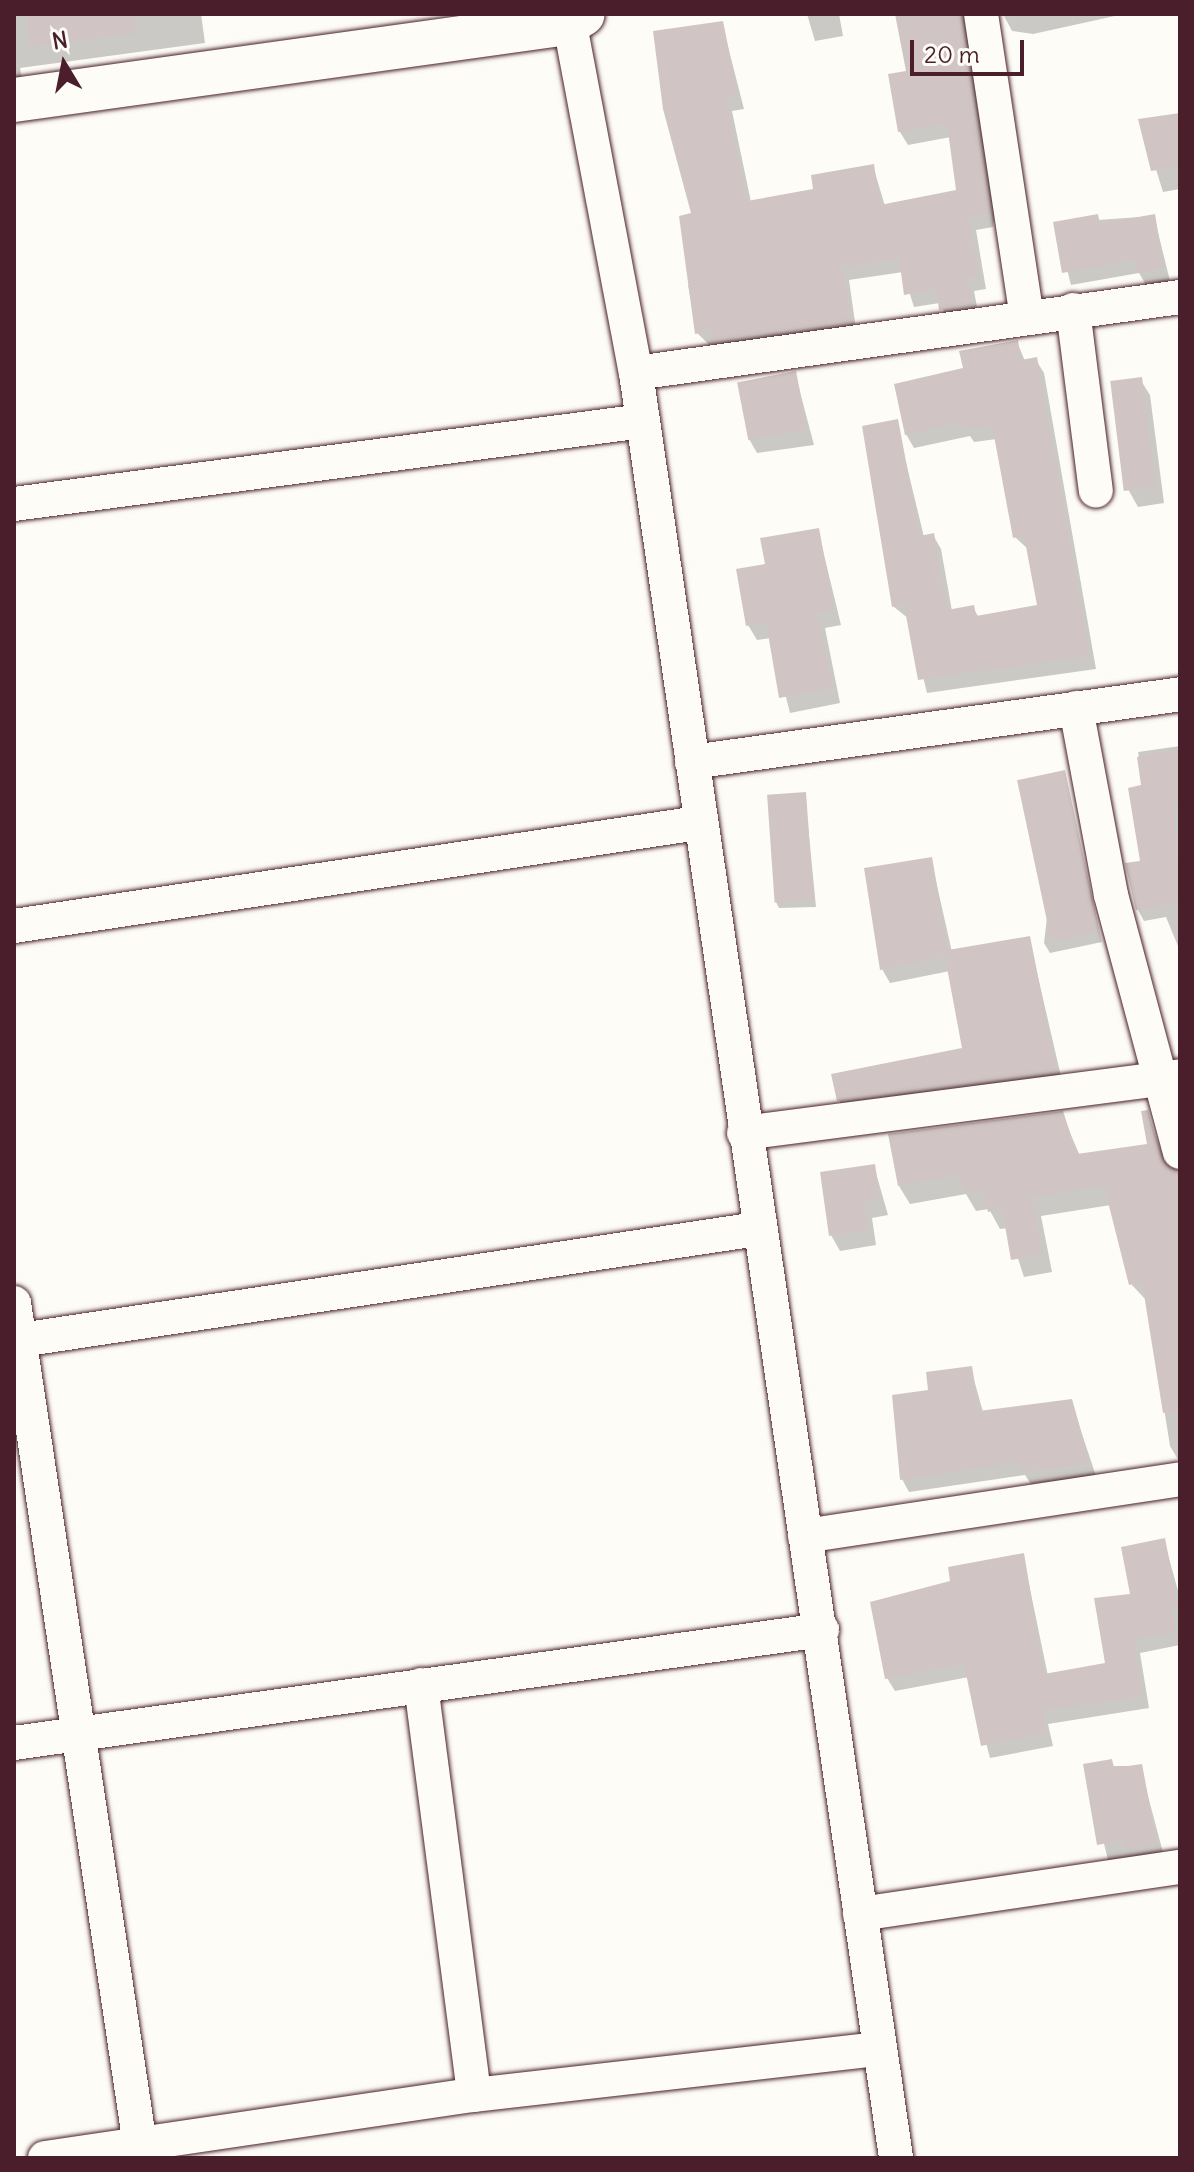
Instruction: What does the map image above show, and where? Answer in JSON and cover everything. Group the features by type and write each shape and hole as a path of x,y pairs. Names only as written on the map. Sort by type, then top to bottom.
{"street":[{"path":"981,14 1026,313"},
{"path":"14,100 573,17 636,373 757,1229 822,1630 896,2158"},
{"path":"636,373 1026,313 1180,297"},
{"path":"1073,310 1096,491"},
{"path":"14,504 643,421"},
{"path":"692,762 1180,694"},
{"path":"1076,708 1111,895 1172,1077 1180,1152"},
{"path":"14,926 698,823"},
{"path":"744,1133 1172,1077"},
{"path":"17,1340 757,1229"},
{"path":"14,1303 17,1340 141,2151"},
{"path":"805,1536 1180,1479"},
{"path":"14,1743 822,1630"},
{"path":"421,1685 474,2095"},
{"path":"860,1914 1180,1867"},
{"path":"45,2158 141,2151 474,2095 879,2049"}],"building":[{"path":"26,14 135,14 136,33 31,47"},
{"path":"895,14 960,14 989,199 986,214 969,217 980,276 968,278 973,304 939,310 936,289 904,295 899,258 843,268 851,323 710,342 709,331 695,334 679,216 691,213 663,109 653,31 723,21 738,96 726,98 747,201 813,189 811,175 874,164 880,205 956,190 947,124 898,132 888,74 906,71"},
{"path":"1180,113 1180,167 1151,171 1138,119"},
{"path":"1098,214 1100,224 1155,214 1164,268 1136,273 1134,260 1062,273 1053,222"},
{"path":"1018,340 1021,360 1037,357 1090,656 918,680 904,605 892,607 862,426 898,419 920,536 934,533 947,610 974,605 976,616 1037,605 1024,536 1013,538 992,425 964,429 963,422 905,435 894,384 963,368 959,351"},
{"path":"796,371 807,429 748,440 737,382"},
{"path":"1142,377 1156,487 1124,491 1110,381"},
{"path":"819,528 834,610 818,613 833,688 779,698 766,622 746,626 736,569 765,564 760,538"},
{"path":"1180,749 1180,805 1174,806 1180,902 1136,910 1125,863 1140,861 1128,788 1141,785 1137,757"},
{"path":"1065,770 1099,931 1051,942 1017,780"},
{"path":"806,792 814,900 775,902 767,795"},
{"path":"932,857 948,950 1030,936 1057,1072 837,1101 831,1074 962,1048 945,957 880,970 864,868"},
{"path":"1148,1110 1161,1158 1180,1171 1180,1412 1163,1413 1142,1282 1129,1285 1104,1186 1032,1198 1043,1254 1011,1260 1002,1209 988,1212 983,1190 964,1193 960,1175 898,1186 888,1134 1063,1111 1077,1154 1147,1144 1141,1111"},
{"path":"875,1164 880,1199 864,1202 868,1229 829,1236 820,1172"},
{"path":"972,1366 979,1411 1072,1399 1090,1463 1022,1472 1020,1462 900,1480 892,1395 928,1390 926,1372"},
{"path":"1165,1538 1178,1607 1171,1609 1175,1632 1134,1640 1143,1696 1042,1711 1047,1733 981,1746 964,1664 885,1679 870,1602 950,1581 948,1567 1024,1553 1044,1674 1105,1663 1094,1598 1130,1594 1121,1547"},
{"path":"1112,1759 1114,1768 1142,1764 1157,1844 1126,1850 1123,1840 1097,1845 1083,1764"}]}
